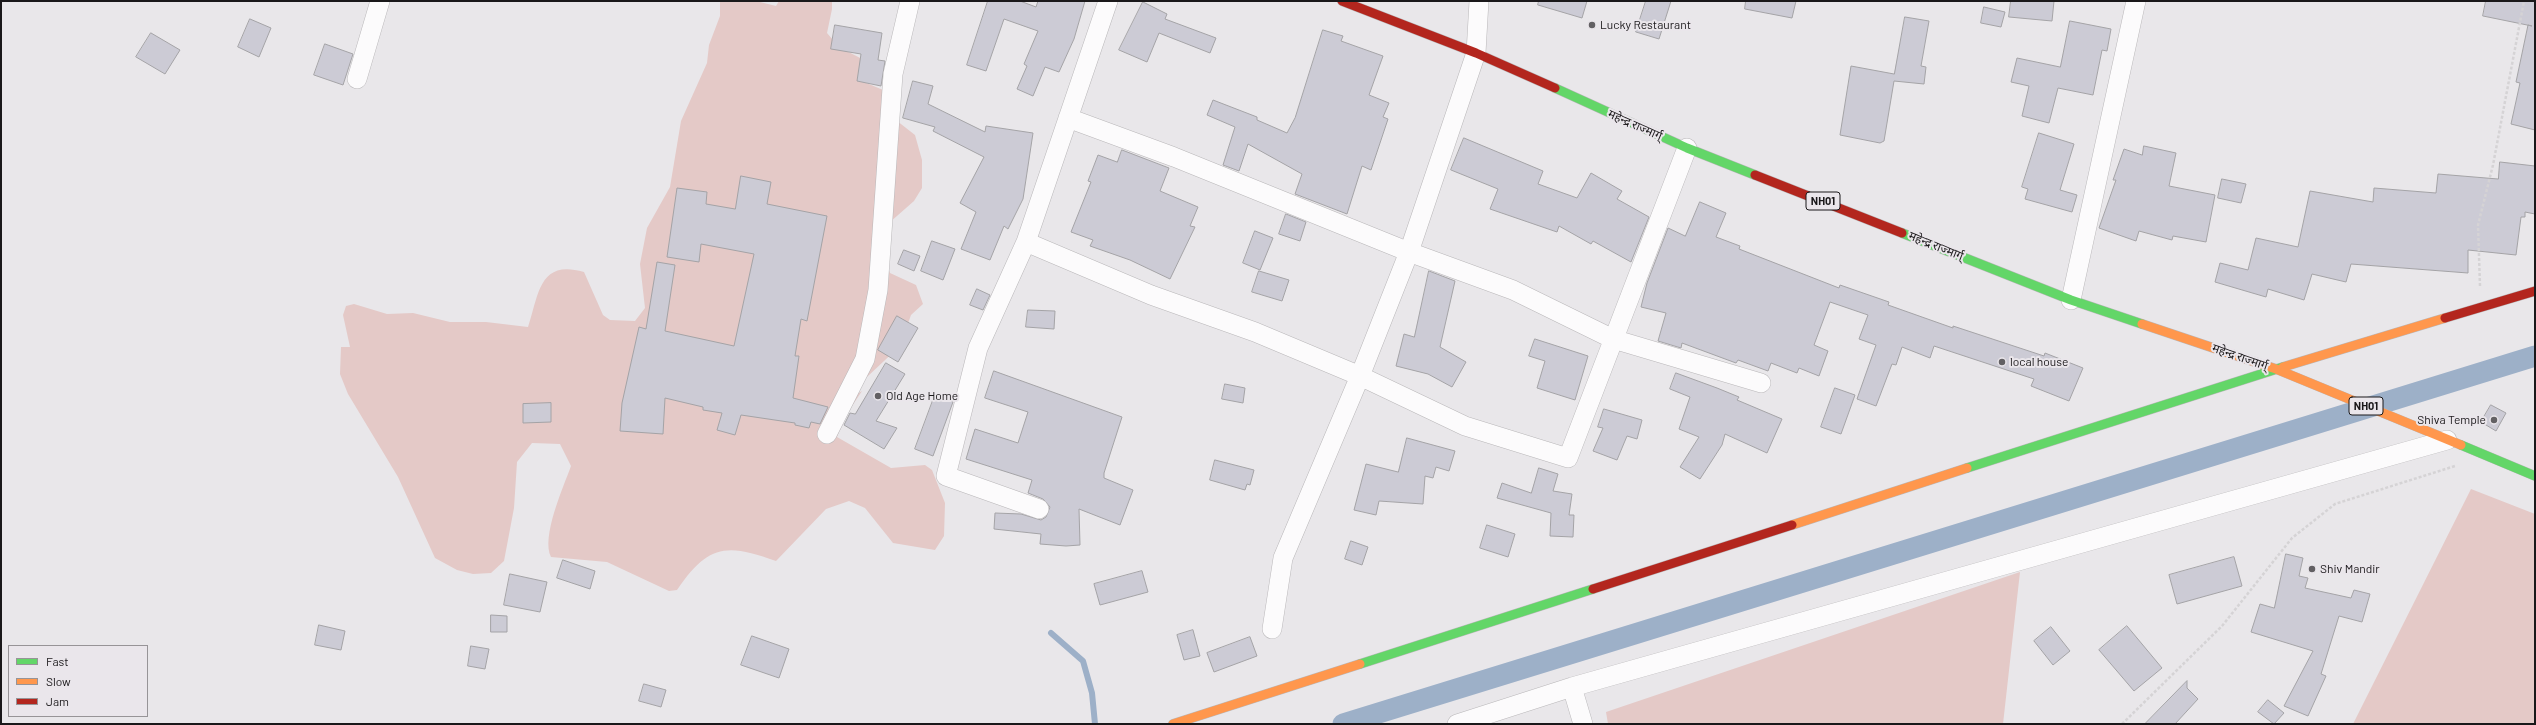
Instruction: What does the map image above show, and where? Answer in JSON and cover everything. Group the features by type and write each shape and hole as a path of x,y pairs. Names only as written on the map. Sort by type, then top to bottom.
{"main road":[{"name":"महेन्द्र राज्मार्ग्","path":"1342,1 1476,53 1687,148 2071,300 2276,369 2535,476"},
{"path":"1173,724 2276,369 2535,292"}],"street":[{"path":"357,79 380,1"},
{"path":"827,434 865,359 878,290 894,74 910,1"},
{"path":"1039,509 946,476 978,348 1026,242 1108,1"},
{"path":"1272,629 1283,558 1360,376 1409,252 1476,53 1479,1"},
{"path":"2071,300 2136,1"},
{"path":"1068,118 1174,157 1409,252 1513,290 1613,339 1761,383"},
{"path":"1026,242 1151,295 1255,332 1360,376 1464,426 1568,458 1687,148"},
{"path":"1457,724 1572,687 2447,440"},
{"path":"1572,687 1583,724"}],"path":[{"path":"2481,308 2478,225 2493,165 2524,1"},
{"path":"2122,724 2222,626 2292,538 2335,504 2486,456"}],"shaded area":[{"path":"720,1 756,1 776,6 779,1 832,1 832,9 827,33 839,47 862,59 864,82 895,95 892,117 915,135 922,160 922,188 914,201 889,223 884,258 890,273 916,285 923,304 911,315 900,346 868,376 848,390 852,397 862,391 844,418 837,437 891,468 925,465 932,470 945,503 944,536 935,550 893,543 865,508 849,501 826,509 776,561 744,551 731,550 720,552 709,556 699,564 688,575 677,590 669,591 607,562 551,557 549,537 551,525 554,512 571,466 560,444 532,443 517,462 514,508 504,561 491,573 473,574 457,570 435,558 398,477 348,394 340,374 341,347 350,347 343,315 346,306 354,304 387,314 413,313 450,322 486,322 528,327 543,282 549,275 558,270 569,269 584,272 603,315 610,320 635,321 645,308 640,264 647,228 670,187 681,121 707,63 709,45 720,16"},
{"path":"2471,489 2535,514 2535,724 2353,724"},
{"path":"2020,572 2003,724 1608,724 1606,712"}],"building":[{"path":"988,1 1020,1 1036,7 1038,1 1085,1 1074,39 1059,72 1045,67 1033,96 1017,89 1027,66 1024,64 1038,31 1004,19 986,71 967,65"},
{"path":"1539,1 1587,1 1582,18 1538,5"},
{"path":"1646,1 1671,1 1659,39 1636,32"},
{"path":"1746,1 1796,1 1792,18 1745,9"},
{"path":"2011,1 2054,1 2052,21 2009,17"},
{"path":"2486,1 2535,1 2535,130 2511,124 2520,83 2516,82 2528,25 2483,16"},
{"path":"1143,2 1167,14 1165,19 1216,38 1210,53 1159,33 1147,62 1119,50"},
{"path":"1984,7 2005,12 2001,27 1981,23"},
{"path":"1905,17 1929,21 1921,66 1926,67 1924,84 1894,81 1884,141 1880,143 1840,135 1851,66 1894,74"},
{"path":"250,19 271,28 259,57 238,47"},
{"path":"2070,21 2111,29 2107,51 2102,50 2093,95 2058,88 2049,123 2022,116 2029,86 2011,82 2017,58 2060,67"},
{"path":"835,25 882,33 878,60 885,61 881,86 857,81 861,54 831,49"},
{"path":"1323,30 1343,36 1341,41 1383,56 1369,95 1389,103 1383,117 1388,119 1371,170 1362,166 1347,214 1295,194 1302,174 1248,144 1239,171 1223,165 1235,127 1207,115 1213,100 1257,117 1257,120 1287,133 1295,118"},
{"path":"151,33 180,50 165,74 136,57"},
{"path":"325,44 353,54 343,85 314,75"},
{"path":"913,81 933,86 928,104 985,132 986,126 1033,133 1023,199 1008,229 1004,226 990,260 961,249 976,212 960,203 984,157 933,131 935,127 903,118"},
{"path":"2039,133 2074,144 2060,190 2077,195 2072,212 2025,199 2028,189 2022,187"},
{"path":"1464,138 1543,171 1538,184 1577,198 1591,173 1622,191 1617,199 1649,217 1631,262 1593,241 1591,244 1559,226 1557,232 1490,209 1498,189 1451,170"},
{"path":"2144,146 2176,153 2169,186 2215,195 2206,242 2173,236 2172,240 2139,231 2136,241 2099,228 2116,180 2113,180 2124,149 2142,155"},
{"path":"1122,150 1169,168 1160,191 1198,207 1190,226 1195,227 1170,279 1130,260 1090,246 1093,240 1071,232 1091,182 1088,181 1098,155 1117,162"},
{"path":"2500,162 2535,166 2535,214 2525,212 2525,217 2521,217 2516,255 2468,250 2468,273 2351,264 2346,282 2312,274 2304,300 2268,289 2266,297 2215,282 2220,263 2248,270 2256,238 2298,247 2310,191 2373,202 2374,188 2436,193 2438,174 2498,179"},
{"path":"741,176 771,182 767,204 827,216 807,321 801,319 795,356 799,356 793,398 828,407 820,424 811,422 809,428 795,425 795,423 741,415 735,435 717,430 722,413 703,410 703,407 665,398 663,434 620,431 622,403 639,327 646,329 657,262 675,265 665,331 734,346 754,254 701,244 699,262 667,257 677,188 707,192 706,204 735,209"},
{"path":"2222,179 2246,184 2241,203 2218,198"},
{"path":"1700,202 1726,213 1716,237 1740,246 1739,249 1839,288 1840,285 1889,302 1888,305 1953,328 1953,326 2044,356 2045,353 2083,368 2069,401 2031,386 2034,379 1934,346 1930,358 1902,347 1896,365 1892,364 1876,406 1857,399 1876,345 1859,339 1868,315 1830,302 1814,345 1828,351 1819,376 1799,368 1797,373 1771,363 1768,371 1738,360 1736,363 1682,343 1681,348 1658,341 1666,313 1641,307 1647,283 1668,228 1685,236"},
{"path":"1286,214 1306,222 1300,241 1279,234"},
{"path":"1255,231 1273,238 1260,270 1243,263"},
{"path":"932,241 955,249 943,280 921,271"},
{"path":"904,250 920,256 914,271 898,264"},
{"path":"1259,271 1289,280 1282,301 1252,292"},
{"path":"1429,271 1455,281 1440,347 1466,362 1452,387 1428,374 1396,366 1404,334 1414,337"},
{"path":"977,289 990,295 983,310 970,305"},
{"path":"1028,310 1055,311 1054,329 1026,327"},
{"name":"Old Age Home","path":"897,316 918,328 898,362 878,350"},
{"path":"1535,339 1588,356 1575,400 1537,388 1545,361 1529,356"},
{"name":"Old Age Home","path":"886,363 905,374 876,421 897,428 884,449 844,425 850,413 855,414"},
{"path":"994,371 1122,417 1104,473 1104,478 1133,490 1120,525 1079,509 1080,545 1066,546 1040,544 1041,534 994,529 995,513 1021,514 1041,520 1046,517 1050,507 1043,499 1028,493 1032,480 966,459 975,429 1018,443 1028,412 985,398"},
{"path":"1676,373 1739,397 1737,400 1782,419 1767,453 1725,434 1722,445 1700,479 1680,467 1699,437 1679,429 1690,397 1670,389"},
{"path":"1225,384 1245,388 1243,403 1222,399"},
{"path":"1835,388 1855,395 1841,434 1821,427"},
{"name":"Old Age Home","path":"935,395 953,402 933,456 915,449"},
{"path":"551,403 551,422 523,423 523,404"},
{"path":"2491,405 2506,413 2496,431 2481,422"},
{"path":"1604,409 1642,420 1637,439 1627,436 1617,460 1593,451 1603,428 1598,427"},
{"path":"1407,438 1455,451 1449,471 1436,467 1433,478 1425,476 1423,504 1379,501 1376,515 1354,510 1366,464 1398,472"},
{"path":"1215,460 1254,470 1250,485 1247,484 1245,490 1210,480"},
{"path":"1539,468 1558,474 1553,491 1572,494 1569,515 1574,515 1573,537 1550,536 1551,513 1497,498 1502,483 1531,493"},
{"path":"1487,525 1515,534 1508,557 1480,548"},
{"path":"1351,541 1368,547 1362,565 1345,559"},
{"path":"2286,554 2303,558 2299,576 2308,578 2305,588 2351,598 2354,590 2370,594 2362,622 2339,616 2321,674 2326,676 2308,716 2284,706 2313,651 2251,632 2260,604 2274,608"},
{"path":"2234,557 2242,586 2177,604 2169,575"},
{"path":"563,560 595,571 590,589 557,578"},
{"path":"1142,571 1148,592 1100,605 1094,584"},
{"path":"510,574 547,582 540,612 504,605"},
{"path":"491,615 507,616 507,632 491,632"},
{"path":"319,625 345,631 341,650 315,645"},
{"path":"2127,626 2162,668 2134,691 2099,650"},
{"path":"2051,627 2070,651 2053,665 2034,641"},
{"path":"1193,630 1200,656 1184,660 1177,635"},
{"path":"752,636 789,649 779,678 741,665"},
{"path":"1250,637 1257,656 1214,672 1207,653"},
{"path":"471,646 489,649 485,669 468,666"},
{"path":"2187,681 2187,688 2198,699 2175,724 2145,724"},
{"path":"644,684 666,690 661,707 639,701"},
{"path":"2268,700 2284,713 2274,724 2258,712"}],"waterway":[{"path":"1343,724 2535,356"},
{"path":"1051,633 1083,661 1092,693 1095,724"}],"traffic: fast":[{"path":"1555,88 1687,148 1755,175"},
{"path":"1902,233 2071,300 2142,324"},
{"path":"1967,468 2283,367"},
{"path":"2461,445 2535,476"},
{"path":"1360,664 1593,589"}],"traffic: slow":[{"path":"2283,367 2445,318"},
{"path":"2142,324 2276,369 2461,445"},
{"path":"1792,525 1967,468"},
{"path":"1173,724 1360,664"}],"traffic: jam":[{"path":"1342,1 1476,53 1555,88"},
{"path":"1755,175 1902,233"},
{"path":"2445,318 2535,291"},
{"path":"1593,589 1792,525"}],"place":[{"name":"Lucky Restaurant","path":"1592,25"},
{"name":"local house","path":"2002,362"},
{"name":"Old Age Home","path":"878,396"},
{"name":"Shiva Temple","path":"2494,420"},
{"name":"Shiv Mandir","path":"2312,569"}]}
